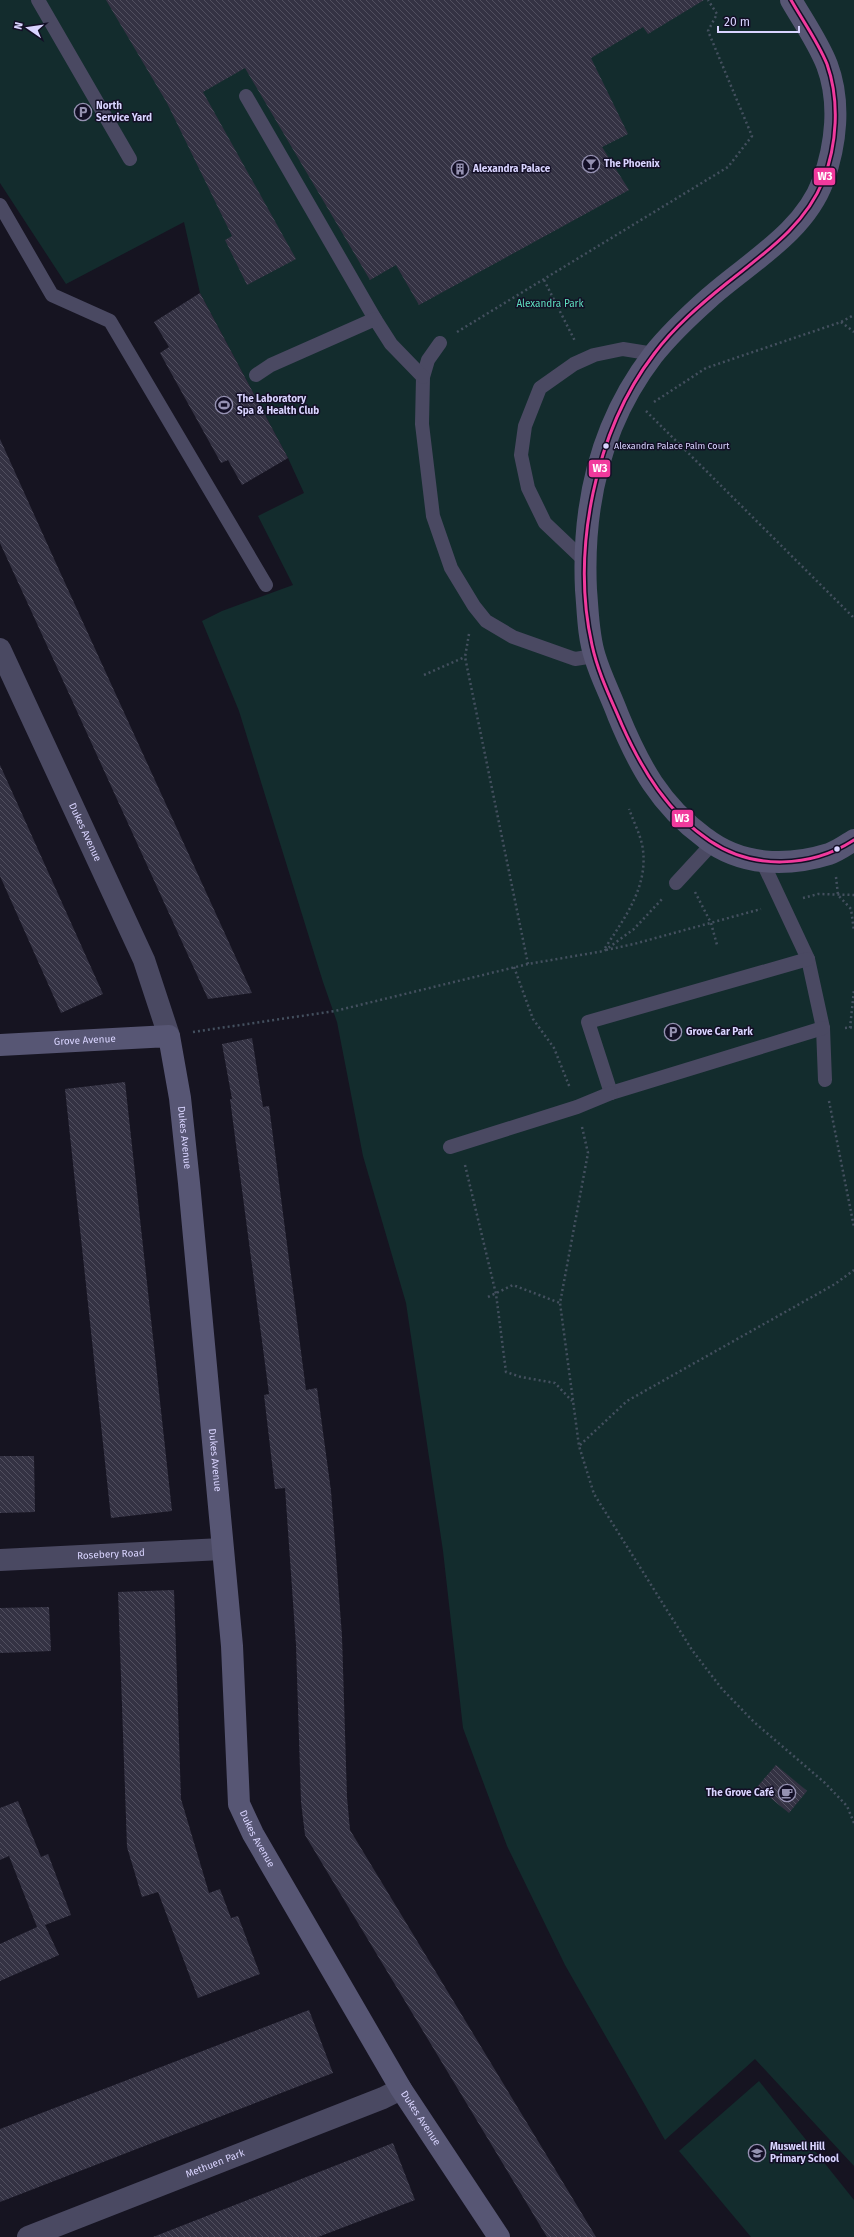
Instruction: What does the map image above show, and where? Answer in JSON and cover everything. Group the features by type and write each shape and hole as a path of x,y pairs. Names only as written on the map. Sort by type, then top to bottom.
{"street":[{"path":"791,0 827,65 835,97 834,138 822,184 801,219 770,249 708,298 654,354 629,392 604,444 593,481 586,527 585,561 588,612 594,656 645,774 659,795 687,825 712,844 737,856 763,863 797,861 832,853 854,840"},
{"name":"Dukes Avenue","path":"0,649 144,960 169,1036 180,1098 189,1183 232,1646 239,1804 253,1834 402,2089 499,2237"},
{"name":"Grove Avenue","path":"0,1045 169,1036"},
{"name":"Rosebery Road","path":"0,1560 222,1549"},
{"name":"Methuen Park","path":"28,2237 383,2098 402,2089"}],"lane":[{"path":"38,0 130,159"},
{"path":"246,96 375,319 391,344 423,377"},
{"path":"0,205 52,295 110,321 266,585"},
{"path":"256,375 271,365 375,319"},
{"path":"440,343 428,360 423,377 422,424 433,516 451,568 474,606 486,621 513,637 575,659 594,656"},
{"path":"585,561 545,523 528,488 521,455 525,426 540,388 574,364 594,355 623,349 654,354"},
{"path":"676,883 712,844"},
{"path":"763,863 808,959 824,1028 825,1080"},
{"path":"611,1093 588,1022 808,959"},
{"path":"455,1145 577,1107 611,1093 824,1028"}],"path":[{"path":"440,343 728,167 752,136 708,31 717,14 708,0"},
{"path":"544,280 570,331"},
{"path":"854,315 841,322 706,368 643,409 854,618"},
{"path":"841,322 854,332"},
{"path":"474,606 465,657 528,964"},
{"path":"424,675 465,657"},
{"path":"604,951 639,891 644,864 642,843 629,809"},
{"path":"604,951 634,929 676,883"},
{"path":"693,888 711,923 717,945"},
{"path":"169,1036 210,1028 335,1011 514,967 604,951 634,944 818,894 854,895"},
{"path":"838,895 851,909 854,931"},
{"path":"514,967 533,1019 554,1048 577,1107 588,1153 560,1303 579,1446 594,1494 692,1650 722,1689 754,1722 826,1783 847,1806 854,1823"},
{"path":"850,1028 854,990"},
{"path":"825,1080 854,1227"},
{"path":"455,1145 496,1294 506,1372 521,1377 555,1383 573,1401"},
{"path":"579,1446 627,1401 835,1284 854,1270"},
{"path":"488,1297 513,1285 560,1303"}],"green space":[{"name":"Alexandra Park","path":"0,0 854,0 854,2166 755,2059 665,2140 565,1965 507,1846 463,1728 443,1551 406,1303 363,1156 337,1022 323,982 239,711 202,621 222,611 293,585 258,516 304,493 288,458 200,293 184,222 66,284 0,183"},
{"name":"Muswell Hill Primary School","path":"759,2081 854,2200 854,2237 751,2237 679,2151"}],"building":[{"name":"Alexandra Palace","path":"106,0 704,0 648,34 643,27 591,58 628,134 602,147 629,190 419,305 396,265 370,280 245,68 203,92 296,259 247,285 225,240 232,236 167,103"},
{"name":"The Laboratory Spa & Health Club","path":"200,293 288,458 242,485 228,460 221,463 160,353 169,347 154,322"},
{"path":"0,439 252,993 208,999 0,543"},
{"path":"0,765 103,994 61,1013 0,876"},
{"path":"252,1038 263,1107 269,1106 306,1390 317,1388 331,1491 342,1636 347,1797 350,1830 596,2237 547,2237 305,1835 301,1802 296,1645 285,1488 275,1489 264,1395 269,1394 230,1099 232,1099 222,1044"},
{"path":"125,1082 172,1511 111,1518 65,1089"},
{"path":"0,1456 34,1456 35,1512 0,1513"},
{"path":"174,1590 181,1799 209,1893 220,1889 231,1918 238,1916 260,1974 198,1998 158,1892 142,1897 127,1847 118,1592"},
{"path":"49,1607 51,1651 0,1653 0,1608"},
{"path":"776,1765 807,1791 789,1813 757,1787"},
{"path":"18,1801 41,1857 48,1854 71,1915 45,1925 59,1955 0,1981 0,1944 37,1927 9,1856 0,1860 0,1808"},
{"path":"309,2010 333,2073 0,2202 0,2129"},
{"path":"393,2143 415,2200 318,2237 153,2237"}],"transit line":[{"name":"W3","path":"791,0 819,48 827,64 831,78 834,93 835,123 834,138 828,167 815,197 794,225 782,238 688,316 654,354 634,385 616,419 603,455 593,493 587,532 585,571 586,609 592,645 601,676 630,742 648,774 669,804 695,830 710,841 727,850 745,857 763,861 782,862 819,856 854,840"}],"place":[{"name":"North Service Yard","path":"83,112"},
{"name":"The Phoenix","path":"591,164"},
{"name":"Alexandra Palace","path":"460,169"},
{"name":"The Laboratory Spa & Health Club","path":"224,405"},
{"name":"Alexandra Palace Palm Court","path":"606,446"},
{"name":"Grove Car Park","path":"673,1032"},
{"name":"The Grove Café","path":"787,1793"},
{"name":"Muswell Hill Primary School","path":"757,2153"}]}
